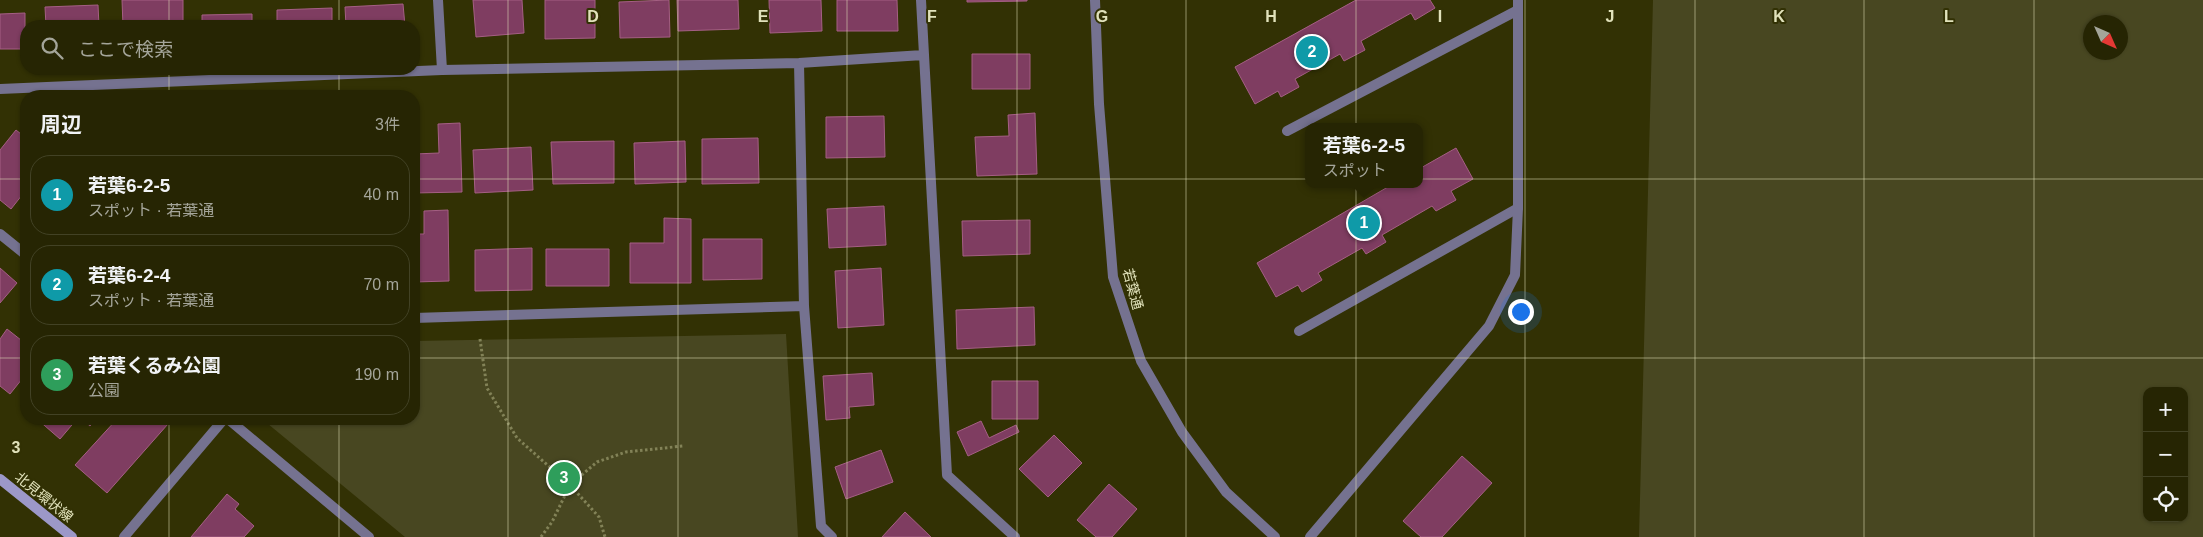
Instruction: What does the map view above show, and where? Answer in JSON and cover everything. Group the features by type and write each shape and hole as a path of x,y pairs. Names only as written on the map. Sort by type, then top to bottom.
{"main road":[{"name":"北見環状線","path":"0,479 72,537"}],"street":[{"path":"438,0 442,70"},
{"path":"920,0 947,475 1016,537"},
{"name":"若葉通","path":"1096,0 1099,104 1113,277 1141,361 1182,432 1226,492 1275,537"},
{"path":"1287,131 1518,5 1518,208 1515,275 1489,326 1310,537"},
{"path":"420,71 799,63 922,55"},
{"path":"799,63 804,306 821,526 832,537"},
{"path":"0,89 326,75"},
{"path":"1298,331 1518,208"},
{"path":"0,234 20,250"},
{"path":"420,318 804,306"},
{"path":"124,537 219,425"},
{"path":"235,425 369,537"}],"path":[{"path":"478,316 487,388 517,438 570,485 599,517 606,537"},
{"path":"541,537 552,522 570,485 597,462 626,452 684,446"}],"shaded area":[{"path":"1653,0 2203,0 2203,537 1639,537"},
{"path":"786,334 798,537 405,537 269,425 420,425 420,341"}],"building":[{"path":"122,0 183,0 183,20 123,20"},
{"path":"473,0 522,0 524,33 476,37"},
{"path":"545,0 595,0 595,38 545,39"},
{"path":"669,0 670,37 620,38 619,2"},
{"path":"677,0 738,0 739,29 678,31"},
{"path":"769,0 821,0 822,31 770,33"},
{"path":"837,0 897,0 898,31 837,31"},
{"path":"967,0 1027,0 1027,1 967,2"},
{"path":"1356,0 1430,0 1435,8 1415,20 1411,13 1361,41 1365,50 1344,61 1340,54 1295,79 1299,87 1281,97 1278,91 1255,104 1235,67"},
{"path":"403,4 404,20 346,20 345,7"},
{"path":"98,5 99,20 46,20 45,7"},
{"path":"332,8 332,20 277,20 277,10"},
{"path":"25,13 25,20 20,20 20,49 0,49 0,14"},
{"path":"252,14 252,20 202,20 202,15"},
{"path":"972,54 1030,54 1030,89 972,89"},
{"path":"1035,113 1037,174 977,176 975,137 1009,136 1008,115"},
{"path":"884,116 885,157 826,158 826,117"},
{"path":"460,123 462,192 420,193 420,154 439,153 438,124"},
{"path":"16,130 20,133 20,198 11,209 0,200 0,150"},
{"path":"758,138 759,183 702,184 702,139"},
{"path":"614,141 614,183 553,184 551,142"},
{"path":"685,141 686,182 635,184 634,143"},
{"path":"531,147 533,190 475,193 473,150"},
{"path":"1456,148 1473,179 1451,191 1456,200 1436,211 1432,206 1382,235 1386,242 1366,254 1362,248 1318,273 1322,280 1302,292 1298,285 1276,297 1257,263 1386,188 1423,188 1423,167"},
{"path":"884,206 886,245 829,248 827,209"},
{"path":"448,210 449,281 420,282 420,234 424,234 424,211"},
{"path":"664,218 691,219 691,283 630,283 630,243 664,243"},
{"path":"1030,220 1030,254 963,256 962,221"},
{"path":"703,239 762,239 762,279 703,280"},
{"path":"532,248 532,290 475,291 475,250"},
{"path":"546,249 609,249 609,286 546,286"},
{"path":"0,268 17,283 0,303"},
{"path":"881,268 884,325 838,328 835,271"},
{"path":"1034,307 1035,345 957,349 956,310"},
{"path":"7,329 20,339 20,382 10,394 0,386 0,339"},
{"path":"872,373 874,405 849,407 850,418 826,420 823,376"},
{"path":"992,381 1038,381 1038,419 992,419"},
{"path":"981,421 989,438 1016,425 1019,432 968,456 957,432"},
{"path":"44,425 72,425 60,439"},
{"path":"112,425 167,425 107,493 75,465"},
{"path":"1054,435 1082,463 1048,497 1019,469"},
{"path":"881,450 893,482 846,499 835,467"},
{"path":"1462,456 1492,483 1442,537 1421,537 1403,521"},
{"path":"1109,484 1137,509 1112,537 1096,537 1077,520"},
{"path":"227,494 239,504 235,509 254,526 244,537 191,537"},
{"path":"905,512 931,537 882,537"}],"place":[{"name":"若葉6-2-4","path":"1312,52"},
{"name":"若葉6-2-5","path":"1364,223"},
{"name":"若葉くるみ公園","path":"564,478"}]}
